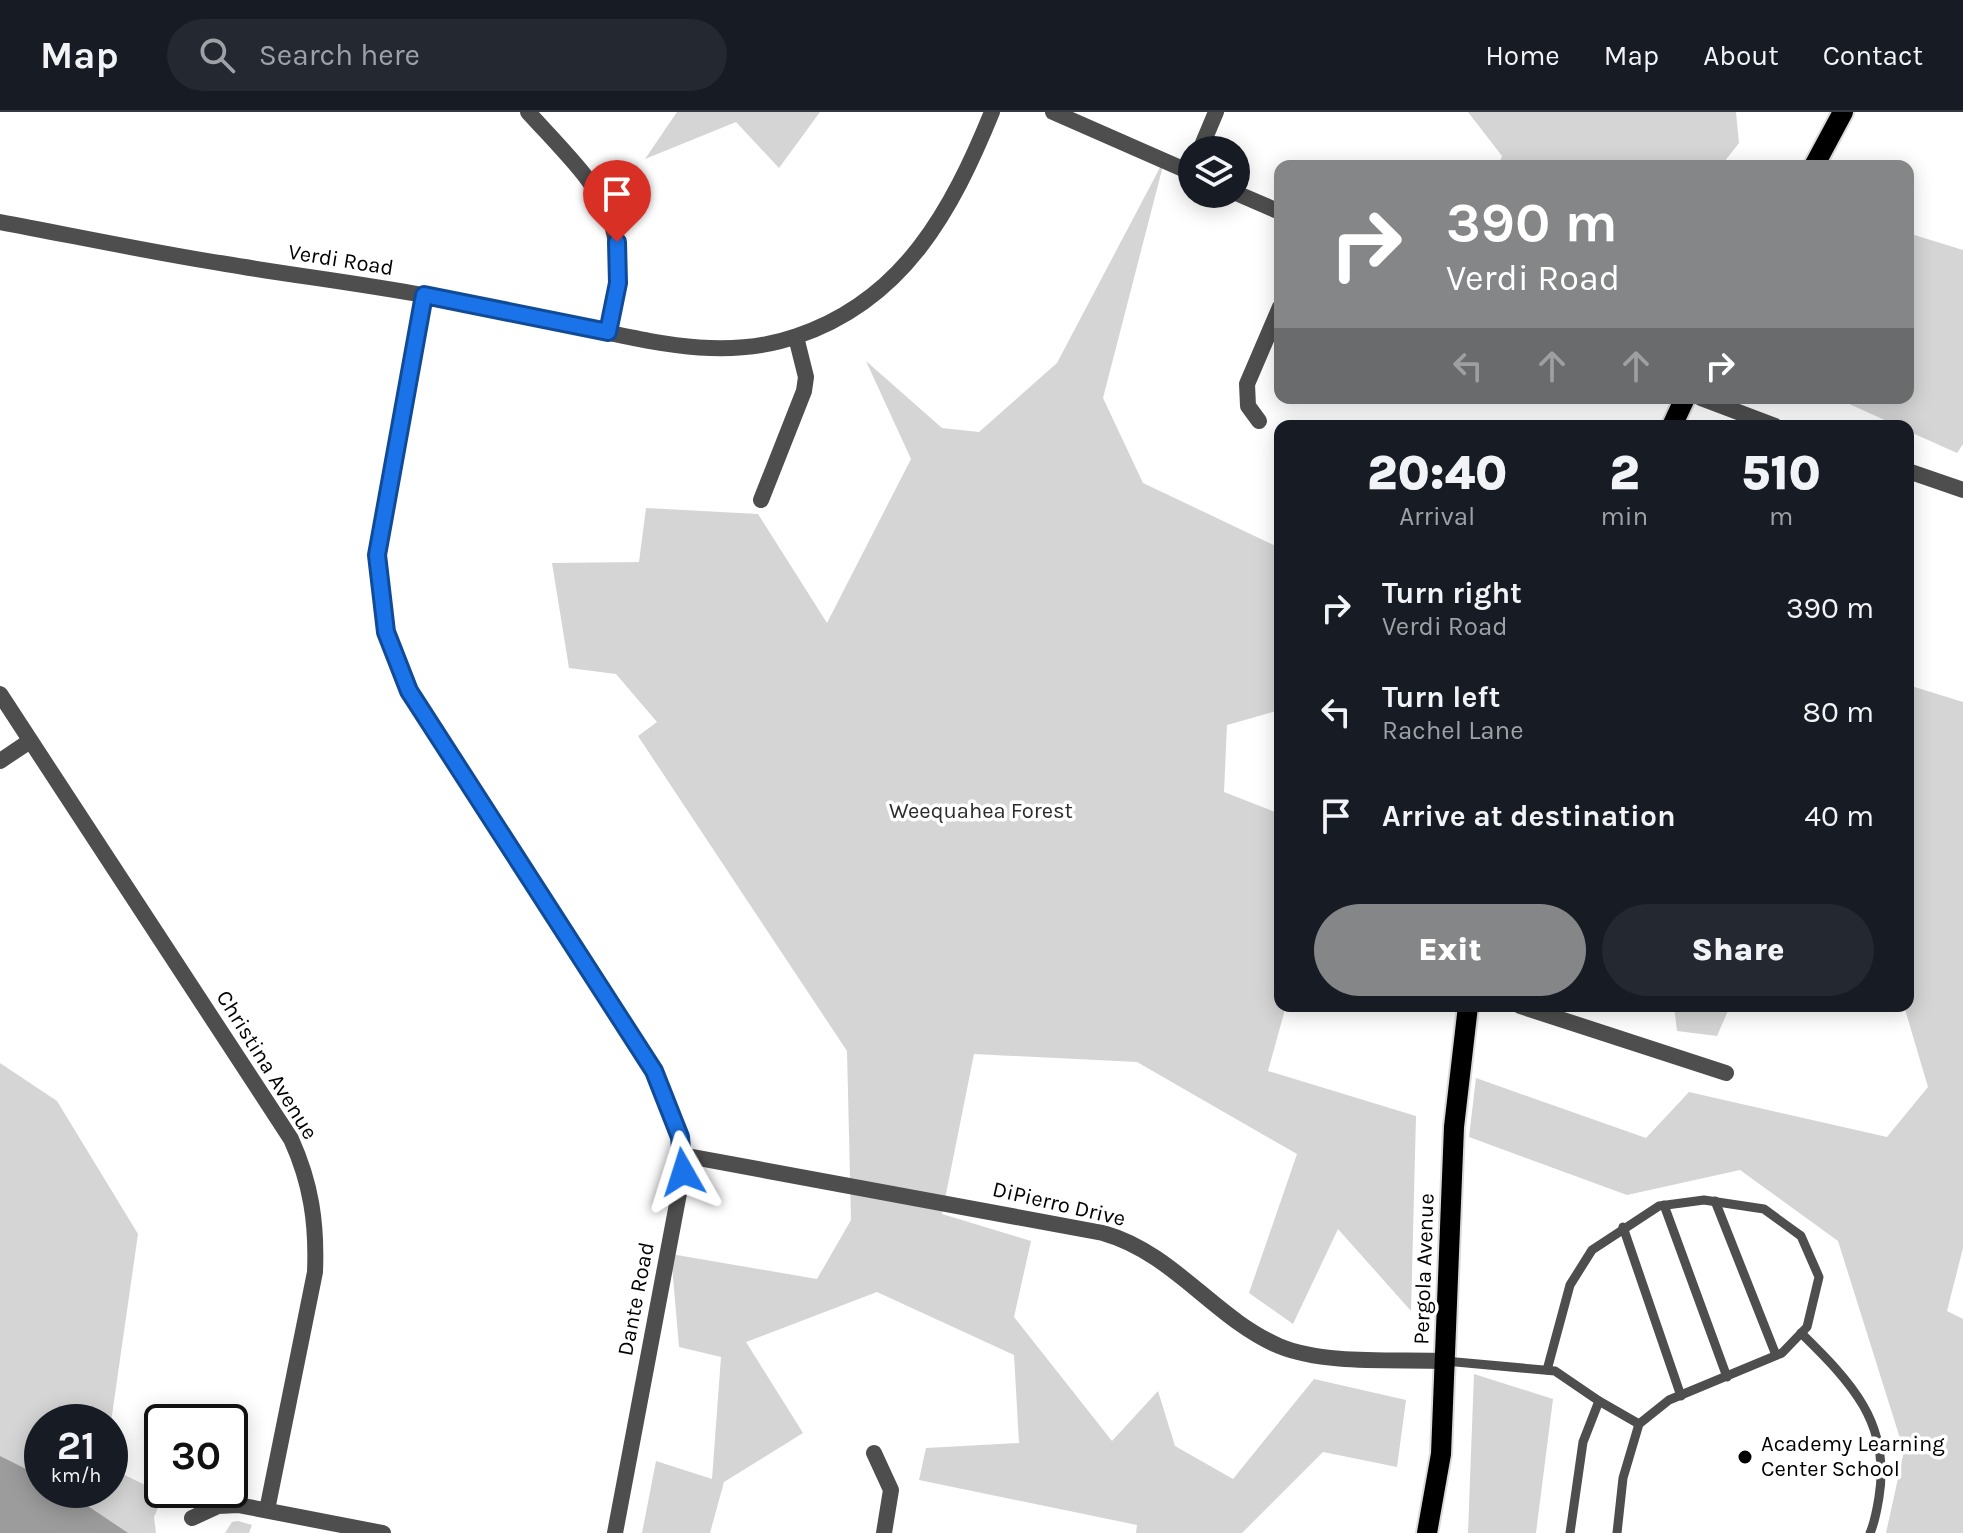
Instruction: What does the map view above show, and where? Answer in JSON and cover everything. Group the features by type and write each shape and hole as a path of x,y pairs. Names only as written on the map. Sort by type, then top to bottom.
{"main road":[{"path":"1817,160 1843,112"},
{"name":"Pergola Avenue","path":"1427,1533 1441,1454 1454,1127 1467,1012"}],"street":[{"path":"528,112 593,186 614,224 618,283 608,332"},
{"name":"Verdi Road","path":"0,222 197,259 424,295 608,332 702,348 740,348 796,337 868,300 894,279 919,252 962,182 992,112"},
{"path":"1053,112 1178,166"},
{"path":"1206,136 1216,112"},
{"path":"1250,199 1274,209"},
{"name":"Dante Road","path":"424,295 380,526 378,581 386,632 409,691 654,1071 675,1118 682,1155 683,1172 615,1533"},
{"path":"1259,421 1248,406 1247,384 1274,321"},
{"path":"761,500 804,391 806,377 796,337"},
{"path":"1717,404 1759,420"},
{"path":"1914,473 1963,490"},
{"name":"Christina Avenue","path":"0,694 291,1139 308,1178 316,1231 315,1272 267,1510"},
{"path":"0,761 30,741"},
{"path":"1538,1012 1726,1073"},
{"name":"DiPierro Drive","path":"682,1155 1103,1233 1159,1257 1247,1327 1280,1346 1316,1355 1445,1361"},
{"path":"874,1453 891,1490 884,1533"},
{"path":"192,1518 218,1506 267,1510 383,1533"}],"lane":[{"path":"1547,1370 1570,1285 1592,1250 1623,1227 1664,1205 1715,1201 1764,1209 1801,1236 1819,1277 1807,1327 1776,1355 1681,1396 1639,1424 1623,1478 1617,1533"},
{"path":"1715,1201 1776,1355"},
{"path":"1664,1205 1727,1377"},
{"path":"1623,1227 1681,1396"},
{"path":"1801,1333 1833,1364 1872,1418 1883,1468 1870,1533"},
{"path":"1445,1361 1555,1371 1639,1424"},
{"path":"1570,1533 1583,1442 1599,1401"}],"green space":[{"path":"677,112 820,112 779,168 736,122 645,159"},
{"path":"1468,112 1736,112 1739,143 1726,160 1500,160 1502,156"},
{"name":"Weequahea Forest","path":"1165,158 1103,398 1143,483 1274,545 1274,712 1227,725 1224,792 1274,812 1274,1012 1284,1012 1268,1071 1416,1116 1411,1311 1338,1229 1293,1324 1249,1293 1297,1154 1137,1062 974,1054 942,1214 1031,1241 1014,1317 1112,1441 1158,1391 1175,1446 1233,1479 1314,1379 1406,1400 1397,1467 1323,1452 1242,1533 1136,1533 1137,1525 919,1480 926,1448 1019,1443 1014,1355 877,1292 746,1342 803,1433 724,1482 710,1533 642,1533 656,1461 712,1479 721,1357 679,1347 671,1254 817,1279 851,1220 847,1051 638,736 657,722 616,674 569,668 552,563 639,562 646,508 758,514 827,623 911,459 866,361 942,428 979,432 1057,363"},
{"path":"1914,235 1963,250 1963,444 1957,453 1914,434 1914,420 1885,420 1849,404 1914,404"},
{"path":"1914,687 1963,702 1963,1248 1947,1311 1963,1319 1963,1533 1886,1533 1904,1451 1838,1241 1740,1170 1627,1195 1469,1137 1476,1078 1646,1138 1689,1092 1887,1137 1928,1087 1906,1012 1914,1012"},
{"path":"1675,1012 1727,1012 1717,1036 1677,1031"},
{"path":"0,1063 57,1101 138,1234 114,1404 24,1404 24,1508 128,1508 128,1477 144,1484 144,1508 158,1508 154,1517 156,1533 0,1533"},
{"path":"1474,1374 1553,1399 1536,1533 1468,1533"},
{"path":"232,1522 252,1525 249,1533 225,1533"}],"shaded area":[{"path":"0,1456 24,1468 24,1508 91,1508 128,1533 0,1533"}],"place":[{"name":"Academy Learning Center School","path":"1745,1457"}],"route":[{"path":"617,242 618,283 608,332 424,295 380,526 378,581 391,651 409,691 654,1071 666,1094 680,1137 683,1172"}]}
